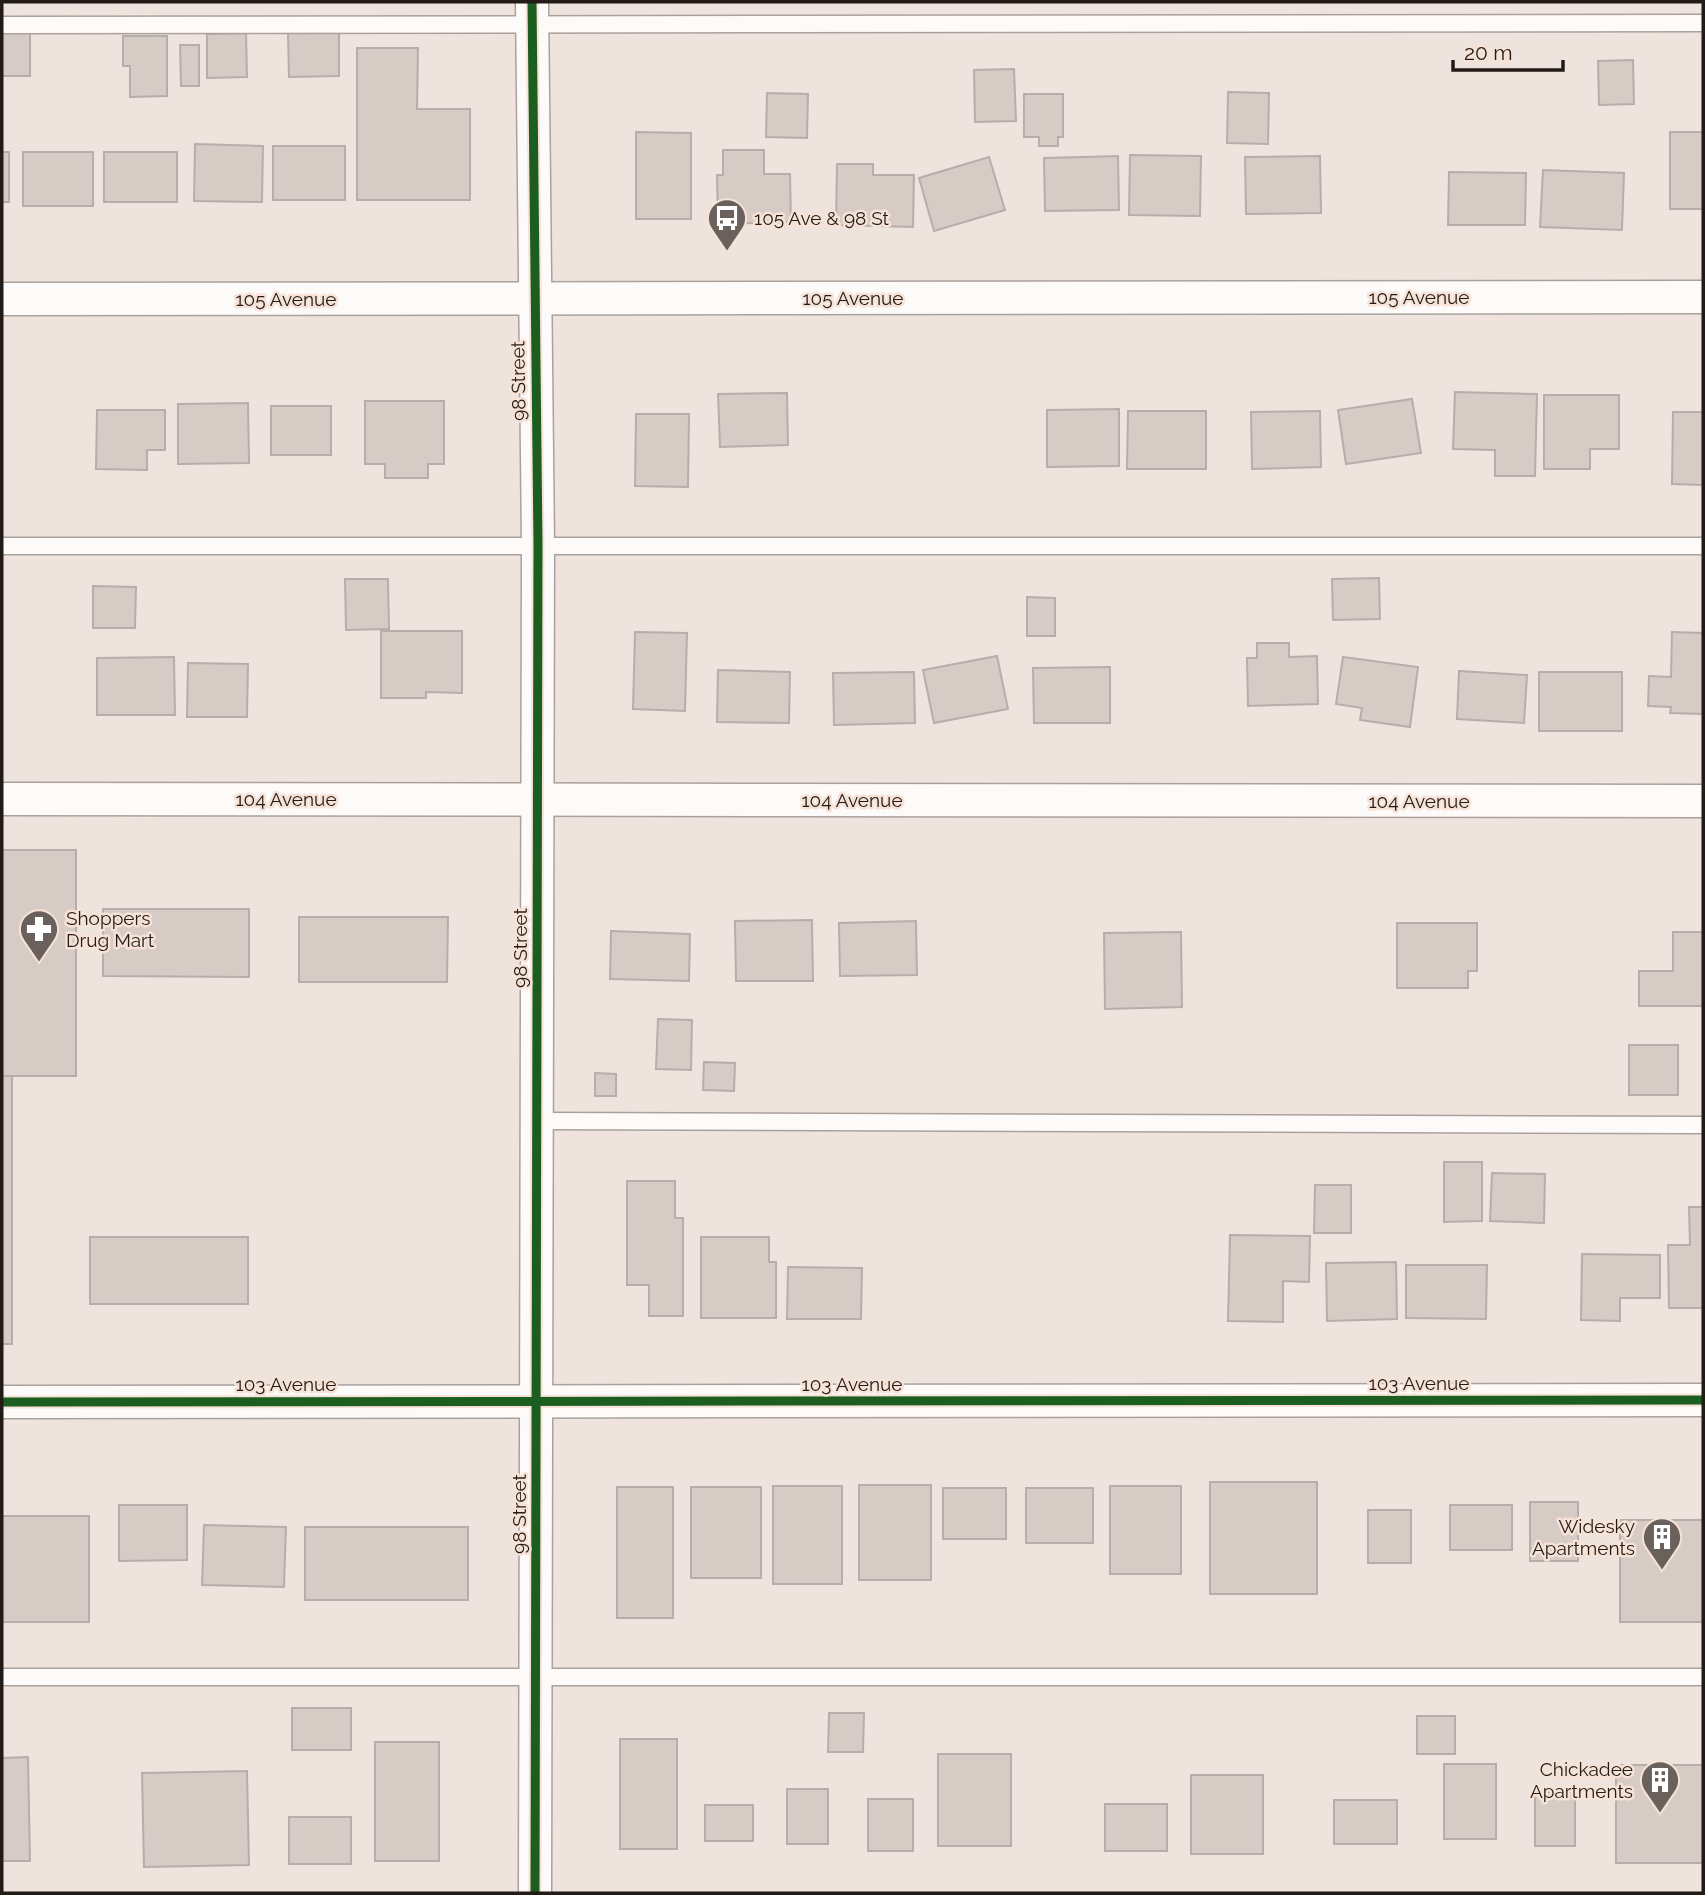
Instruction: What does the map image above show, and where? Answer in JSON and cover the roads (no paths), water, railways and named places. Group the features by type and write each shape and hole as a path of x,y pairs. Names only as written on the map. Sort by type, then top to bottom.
{"street":[{"name":"98 Street","path":"532,14 538,545 535,1893"},
{"name":"105 Avenue","path":"2,299 1703,297"},
{"name":"104 Avenue","path":"2,799 1703,801"},
{"name":"103 Avenue","path":"2,1402 1703,1399"}],"lane":[{"path":"2,25 532,14 1703,23"},
{"path":"2,546 1703,546"},
{"path":"538,1121 1703,1125"},
{"path":"2,1677 1703,1677"}],"place":[{"name":"105 Ave & 98 St","path":"727,252"},
{"name":"Shoppers Drug Mart","path":"39,963"},
{"name":"Widesky Apartments","path":"1662,1571"},
{"name":"Chickadee Apartments","path":"1660,1814"}]}
